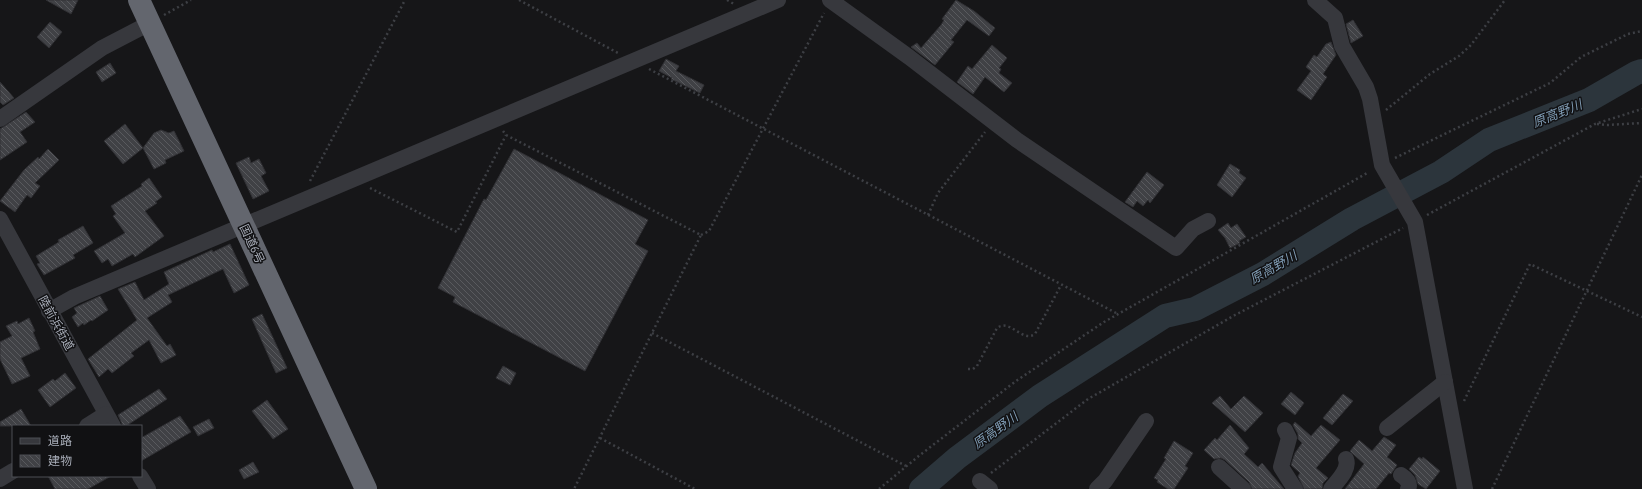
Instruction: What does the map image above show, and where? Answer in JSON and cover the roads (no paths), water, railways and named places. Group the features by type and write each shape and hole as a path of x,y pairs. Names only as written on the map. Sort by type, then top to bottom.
{"highway":[{"name":"国道6号","path":"139,0 366,489"}],"street":[{"path":"49,311 74,297 299,201 778,0"},
{"path":"830,0 909,57 1017,140 1176,248 1193,229 1208,221"},
{"path":"1315,0 1335,18 1342,46 1366,88 1370,99 1382,165 1415,222 1465,489"},
{"path":"0,119 102,48 150,23"},
{"name":"陸前浜街道","path":"0,219 110,420"},
{"path":"1387,428 1445,382"},
{"path":"91,425 110,420"},
{"path":"1097,489 1146,422"},
{"path":"1285,430 1289,438 1281,468 1295,489"},
{"path":"1331,489 1346,469 1348,462 1346,459"},
{"path":"1219,467 1243,489"},
{"path":"0,479 12,472"},
{"path":"141,477 148,489"}],"waterway":[{"name":"原高野川","path":"921,489 957,458 1040,396 1165,316 1195,309 1263,274 1352,219 1441,172 1489,140 1589,100 1642,71"}]}
